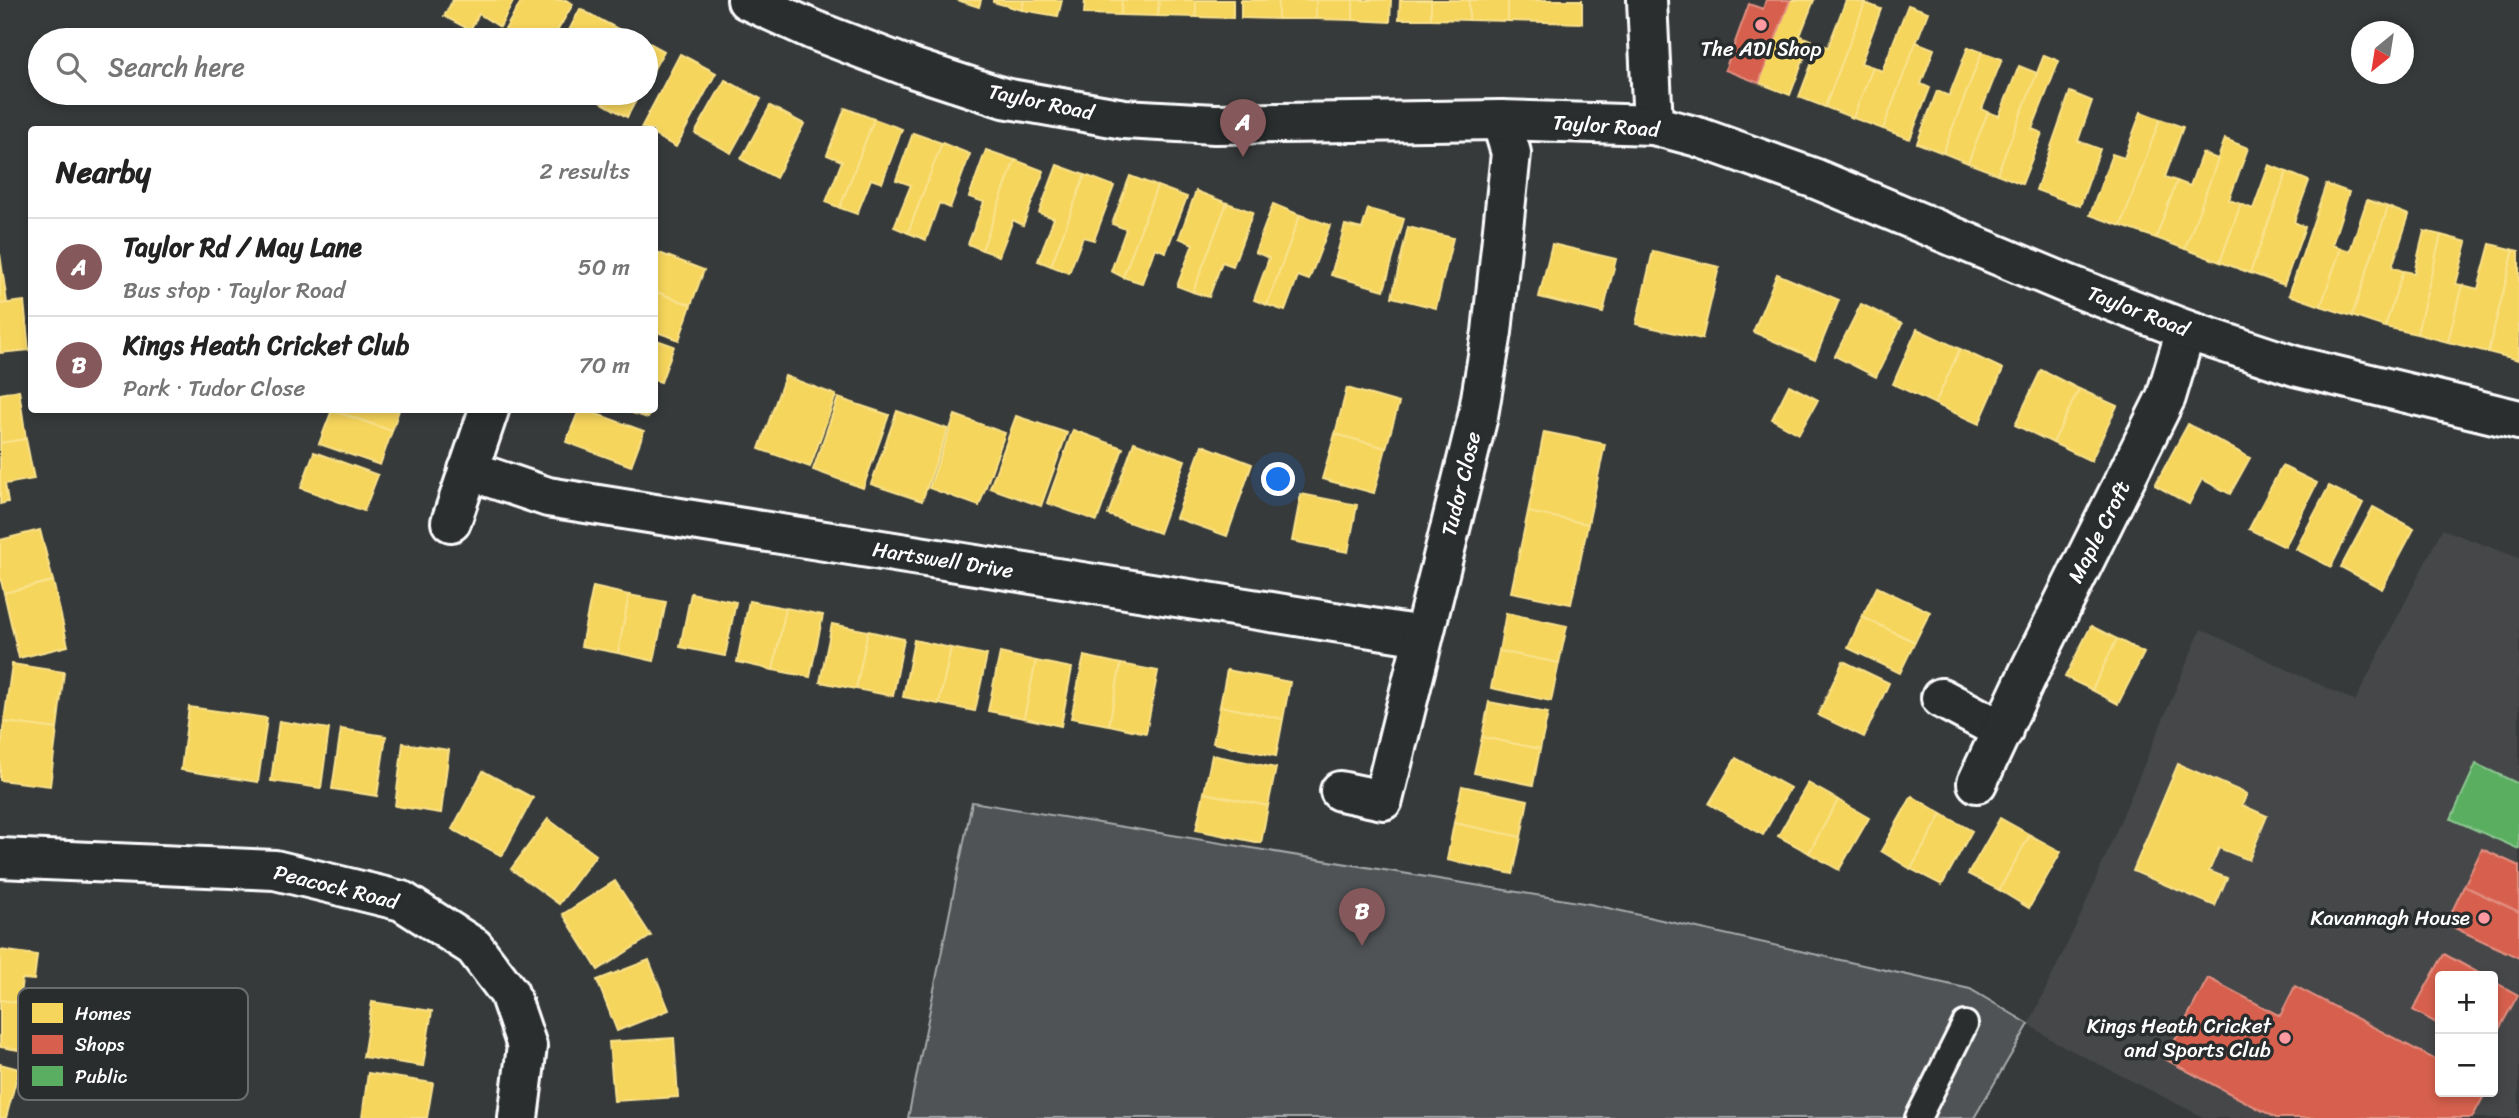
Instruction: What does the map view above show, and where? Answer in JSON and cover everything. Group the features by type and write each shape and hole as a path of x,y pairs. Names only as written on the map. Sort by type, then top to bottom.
{"street":[{"name":"Taylor Road","path":"747,0 813,30 915,69 1003,98 1124,119 1215,124 1501,120 1653,125 1698,137 1816,179 2067,284 2186,330 2295,366 2519,419"},
{"path":"1647,0 1653,125"},
{"name":"Tudor Close","path":"1340,791 1383,800 1478,416 1492,332 1511,153 1501,120"},
{"name":"Maple Croft","path":"1978,783 2030,670 2166,397 2186,330"},
{"path":"451,522 488,413"},
{"name":"Hartswell Drive","path":"468,471 548,497 1422,636"},
{"path":"1941,698 2003,731"},
{"name":"Peacock Road","path":"0,858 275,870 402,901 474,947 509,993 527,1046 518,1118"}],"lane":[{"path":"1917,1118 1965,1024"}],"shaded area":[{"path":"2442,529 2519,558 2519,1118 2205,1118 2053,1041 2029,1024 2080,917 2201,629 2355,701"},
{"path":"972,802 1590,904 1970,989 2029,1024 1974,1118 908,1118"}],"building: Homes":[{"path":"453,0 514,0 500,27 479,14 471,28 444,16"},
{"path":"522,0 566,0 573,4 559,28 506,28"},
{"path":"957,0 981,0 979,7"},
{"path":"993,0 1024,0 1022,10"},
{"path":"1024,0 1062,0 1058,16 1022,10"},
{"path":"1085,0 1122,0 1121,15 1084,14"},
{"path":"1122,0 1159,0 1158,16 1121,15"},
{"path":"1159,0 1196,0 1196,17 1158,16"},
{"path":"1196,0 1233,0 1233,18 1196,17"},
{"path":"1241,0 1278,0 1278,19 1241,18"},
{"path":"1278,0 1316,0 1316,19 1278,19"},
{"path":"1316,0 1353,0 1353,20 1316,19"},
{"path":"1353,0 1391,0 1390,22 1353,20"},
{"path":"1400,0 1431,0 1431,19 1399,19"},
{"path":"1431,0 1469,0 1469,20 1431,19"},
{"path":"1469,0 1508,0 1508,21 1469,20"},
{"path":"1508,0 1582,0 1582,23 1508,21"},
{"path":"1790,0 1814,0 1800,36 1811,40 1790,95 1759,83"},
{"path":"1846,0 1865,3 1825,107 1799,97 1819,44 1828,47"},
{"path":"1865,3 1881,9 1861,63 1873,67 1853,118 1825,107"},
{"path":"1908,5 1928,12 1883,129 1853,118 1873,67 1882,71"},
{"path":"580,9 616,28 570,28"},
{"path":"1916,42 1934,49 1921,84 1930,88 1910,139 1883,129"},
{"path":"1968,47 1982,52 1943,153 1917,143 1937,91 1949,96"},
{"path":"658,48 664,51 658,62"},
{"path":"1982,52 2002,59 1982,109 1988,112 1968,163 1943,153"},
{"path":"680,54 716,73 676,147 658,137 658,126 642,126 653,105 658,105 658,96"},
{"path":"2044,55 2059,61 2032,129 2042,133 2022,184 1997,174"},
{"path":"2019,66 2037,73 1997,174 1968,163 1988,112 1999,116"},
{"path":"725,80 761,99 731,153 695,133"},
{"path":"2070,92 2092,101 2078,141 2100,149 2080,206 2036,190"},
{"path":"606,105 634,105 627,117"},
{"path":"770,106 804,124 776,178 741,159"},
{"path":"845,108 874,119 840,208 826,202 842,161 827,155"},
{"path":"2141,112 2160,119 2121,226 2090,215 2112,154 2124,158"},
{"path":"874,119 902,129 882,183 871,179 857,214 840,208"},
{"path":"2160,119 2183,127 2165,177 2177,181 2156,238 2121,226"},
{"path":"913,133 942,143 908,233 894,227 911,185 896,180"},
{"path":"2225,139 2248,148 2229,200 2241,204 2220,262 2185,249"},
{"path":"942,143 970,154 950,208 939,203 926,240 908,233"},
{"path":"986,150 1015,160 982,250 968,244 984,202 969,197"},
{"path":"2202,153 2218,159 2185,249 2156,238 2177,181 2190,186"},
{"path":"1015,160 1044,171 1023,225 1013,220 999,256 982,250"},
{"path":"1057,165 1085,175 1051,266 1038,261 1054,218 1039,213"},
{"path":"2269,165 2287,172 2250,273 2220,262 2241,204 2253,209"},
{"path":"2287,172 2309,181 2294,222 2305,227 2284,285 2250,273"},
{"path":"1085,175 1114,186 1094,240 1083,237 1069,273 1051,266"},
{"path":"1130,176 1157,186 1123,277 1111,271 1126,229 1112,224"},
{"path":"2326,184 2349,192 2332,245 2341,248 2321,306 2289,295"},
{"path":"1157,186 1187,197 1166,252 1155,248 1142,283 1123,277"},
{"path":"1196,191 1227,203 1193,292 1177,286 1193,244 1179,238"},
{"path":"2367,200 2388,207 2352,316 2321,306 2341,248 2350,251"},
{"path":"1227,203 1253,212 1233,266 1222,262 1209,297 1193,292"},
{"path":"1273,204 1300,215 1267,305 1254,300 1269,258 1255,252"},
{"path":"2388,207 2409,215 2392,267 2403,271 2385,327 2352,316"},
{"path":"1368,209 1404,219 1384,290 1331,275 1345,225 1362,229"},
{"path":"1300,215 1330,225 1309,280 1298,276 1285,311 1267,305"},
{"path":"1408,227 1453,238 1436,308 1392,297"},
{"path":"2424,231 2441,235 2417,334 2385,327 2403,271 2414,273"},
{"path":"2441,235 2467,242 2456,284 2462,285 2448,342 2417,334"},
{"path":"1552,244 1616,259 1603,313 1539,297"},
{"path":"2490,244 2514,250 2488,352 2448,342 2462,285 2478,289"},
{"path":"2514,250 2519,251 2519,360 2488,352"},
{"path":"1653,251 1719,267 1702,339 1636,324"},
{"path":"658,253 704,270 691,305 658,293"},
{"path":"0,254 7,303 0,304"},
{"path":"1777,274 1839,300 1815,359 1753,332"},
{"path":"658,293 691,305 679,340 658,332"},
{"path":"24,301 28,350 0,353 0,304"},
{"path":"1861,304 1902,324 1876,377 1835,356"},
{"path":"1917,329 1960,349 1935,404 1893,384"},
{"path":"658,340 674,346 661,382 658,381"},
{"path":"1960,349 2003,369 1979,424 1935,404"},
{"path":"2041,370 2079,389 2053,443 2015,425"},
{"path":"785,376 836,395 810,467 759,449"},
{"path":"1789,385 1818,400 1799,434 1772,419"},
{"path":"1347,388 1399,403 1386,448 1335,434"},
{"path":"2079,389 2117,406 2091,461 2053,443"},
{"path":"19,390 26,439 0,443 0,394"},
{"path":"838,398 889,415 863,488 813,470"},
{"path":"897,411 948,429 922,501 871,484"},
{"path":"331,413 341,413 392,431 380,465 319,444"},
{"path":"341,413 398,413 392,431"},
{"path":"578,413 594,413 644,431 631,466 566,442"},
{"path":"632,413 650,413 648,418"},
{"path":"955,415 1005,433 979,506 929,488"},
{"path":"1016,416 1067,433 1041,506 990,488"},
{"path":"2188,424 2250,458 2230,494 2202,479 2189,504 2155,485"},
{"path":"1073,430 1123,448 1097,521 1047,503"},
{"path":"1544,432 1605,444 1588,524 1528,512"},
{"path":"1335,434 1386,448 1374,493 1322,479"},
{"path":"26,439 34,479 5,484 8,502 0,504 0,443"},
{"path":"1134,442 1185,460 1159,533 1108,515"},
{"path":"1202,445 1252,464 1227,536 1176,518"},
{"path":"314,452 378,475 364,511 301,488"},
{"path":"2282,466 2317,483 2285,547 2249,529"},
{"path":"2329,486 2363,503 2331,567 2296,549"},
{"path":"1301,494 1357,505 1348,552 1292,541"},
{"path":"2373,507 2414,529 2382,589 2341,567"},
{"path":"1528,512 1588,524 1571,604 1511,592"},
{"path":"40,530 53,581 4,593 0,576 0,540"},
{"path":"53,581 68,646 19,658 4,593"},
{"path":"593,587 629,595 618,653 581,646"},
{"path":"1877,587 1930,612 1915,642 1862,617"},
{"path":"691,593 736,602 725,656 680,647"},
{"path":"629,595 666,602 654,661 618,653"},
{"path":"749,601 786,608 773,670 737,662"},
{"path":"786,608 823,615 810,677 773,670"},
{"path":"1506,613 1567,626 1559,663 1499,651"},
{"path":"1862,617 1915,642 1900,673 1848,648"},
{"path":"832,624 868,631 856,689 820,682"},
{"path":"2091,626 2117,639 2092,690 2065,677"},
{"path":"868,631 904,639 893,696 856,689"},
{"path":"2117,639 2144,653 2118,704 2092,690"},
{"path":"914,640 951,648 939,704 903,697"},
{"path":"951,648 987,655 975,711 939,704"},
{"path":"1499,651 1559,663 1551,701 1491,688"},
{"path":"1000,653 1036,661 1024,718 988,711"},
{"path":"1084,656 1121,664 1109,725 1071,718"},
{"path":"1036,661 1072,668 1061,726 1024,718"},
{"path":"1843,661 1889,683 1864,737 1818,715"},
{"path":"12,664 64,672 57,729 4,722"},
{"path":"1121,664 1158,671 1146,733 1109,725"},
{"path":"1227,670 1290,682 1283,719 1220,706"},
{"path":"1489,702 1548,713 1540,749 1482,737"},
{"path":"1220,706 1283,719 1276,756 1213,743"},
{"path":"189,707 267,718 258,782 181,770"},
{"path":"279,721 329,729 321,788 271,781"},
{"path":"4,722 57,729 50,786 0,780"},
{"path":"341,729 386,736 377,796 332,789"},
{"path":"1482,737 1540,749 1533,785 1474,773"},
{"path":"403,743 449,750 441,813 395,806"},
{"path":"1212,755 1276,768 1268,806 1204,793"},
{"path":"1736,758 1790,788 1763,835 1709,804"},
{"path":"2178,764 2247,794 2242,805 2267,816 2249,860 2219,848 2209,871 2227,878 2215,906 2133,871"},
{"path":"483,771 533,798 502,856 452,829"},
{"path":"1808,783 1838,800 1809,853 1778,836"},
{"path":"1462,786 1528,800 1521,837 1454,823"},
{"path":"1204,793 1268,806 1261,843 1196,830"},
{"path":"1912,796 1942,814 1911,869 1881,851"},
{"path":"1838,800 1869,818 1839,870 1809,853"},
{"path":"1942,814 1972,831 1942,885 1911,869"},
{"path":"2000,818 2030,835 1999,890 1968,874"},
{"path":"548,819 596,855 559,904 511,869"},
{"path":"1454,823 1521,837 1513,874 1447,860"},
{"path":"2030,835 2061,852 2029,908 1999,890"},
{"path":"615,881 651,936 598,970 563,914"},
{"path":"0,950 37,955 34,980 22,979 21,988 18,988 18,1003 0,1000"},
{"path":"649,960 669,1010 617,1031 597,980"},
{"path":"0,1000 18,1003 18,1050 0,1047"},
{"path":"372,1002 432,1011 423,1066 363,1057"},
{"path":"674,1038 678,1097 614,1101 609,1042"},
{"path":"0,1064 18,1069 18,1073 6,1118 0,1118"},
{"path":"368,1073 433,1083 427,1118 362,1118"}],"building: Shops":[{"name":"The ADI Shop","path":"1766,0 1790,0 1759,83 1725,70 1749,4 1763,9"},
{"path":"2482,849 2519,866 2519,912 2464,886"},
{"name":"Kavannagh House","path":"2464,886 2519,912 2519,958 2446,924"},
{"path":"2444,954 2475,971 2435,971 2435,1022 2413,1010"},
{"name":"Kings Heath Cricket and Sports Club","path":"2208,978 2280,1016 2295,986 2435,1059 2435,1097 2483,1097 2472,1118 2276,1118 2165,1059"},
{"path":"2498,984 2518,995 2498,1031"}],"building: Public":[{"path":"2476,764 2519,784 2519,849 2451,819"}],"place":[{"name":"The ADI Shop","path":"1761,25"},
{"name":"Taylor Rd / May Lane","path":"1243,157"},
{"name":"Kavannagh House","path":"2484,918"},
{"name":"Kings Heath Cricket Club","path":"1362,946"},
{"name":"Kings Heath Cricket and Sports Club","path":"2285,1038"}]}
